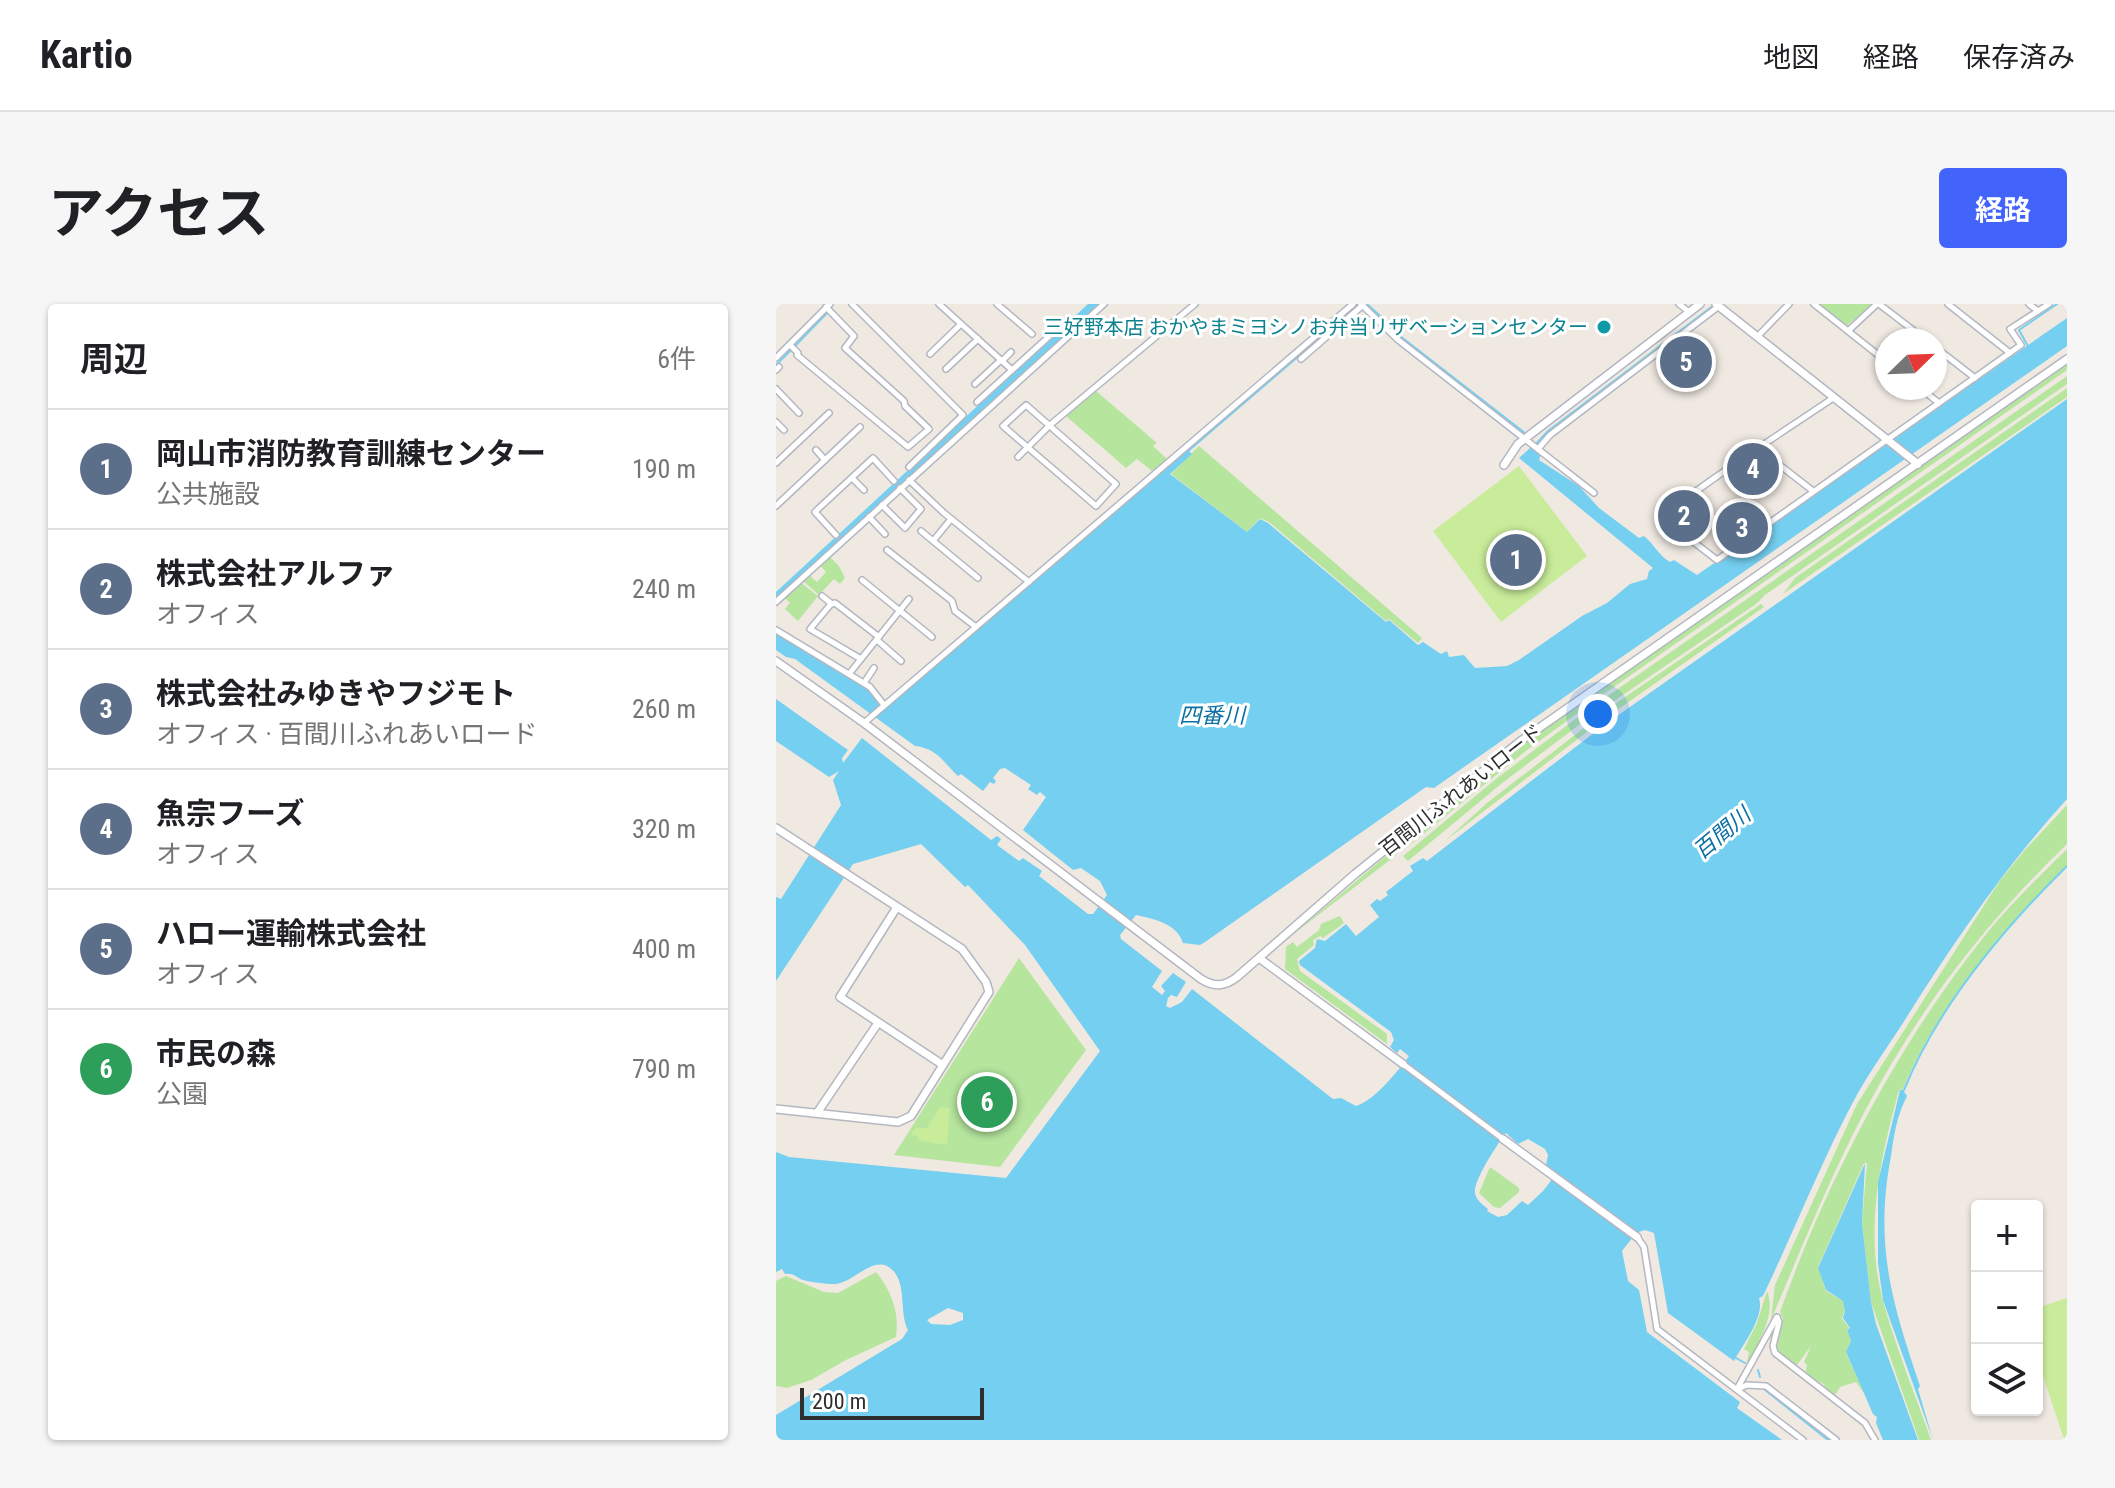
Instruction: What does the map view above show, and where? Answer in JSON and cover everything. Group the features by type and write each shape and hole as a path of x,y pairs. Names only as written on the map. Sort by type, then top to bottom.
{"street":[{"path":"852,304 963,415 909,467"},
{"path":"939,304 1012,370"},
{"path":"997,304 1032,334"},
{"path":"776,602 1104,304"},
{"path":"1018,457 1050,425 1195,304"},
{"path":"1301,359 1353,304"},
{"path":"864,723 1362,304 1397,339 1594,493"},
{"path":"1679,304 1689,312"},
{"path":"1504,465 1525,438 1700,304"},
{"path":"1757,337 1789,304"},
{"path":"1814,304 1875,352"},
{"path":"1848,331 1878,304 1910,328"},
{"path":"1948,304 2010,353"},
{"path":"2029,304 2038,311"},
{"path":"1833,398 1666,514 1664,519 1717,560 2021,345 2010,329 2049,304"},
{"path":"1536,447 1718,305 1918,464"},
{"path":"776,358 792,347 829,308 854,336 845,348 904,401 905,406 929,429 908,447 797,355 792,347"},
{"path":"930,354 961,324"},
{"path":"977,402 1055,331"},
{"path":"946,369 990,335"},
{"path":"975,384 1011,352"},
{"path":"1947,356 1975,378"},
{"name":"百間川ふれあいロード","path":"776,661 864,723 1201,979 1213,985 1232,981 1355,874 1522,740 2067,359"},
{"path":"776,389 799,413"},
{"path":"1935,400 1939,403"},
{"path":"1026,405 1116,484 1096,506 1027,448 1003,426 1026,405"},
{"path":"776,463 829,413"},
{"path":"776,422 784,430"},
{"path":"776,506 860,427"},
{"path":"1759,449 1813,491"},
{"path":"816,450 825,460"},
{"path":"836,535 815,512 873,458 894,481"},
{"path":"852,478 864,490"},
{"path":"909,480 951,519 1029,582"},
{"path":"882,505 905,528 921,509 900,488"},
{"path":"869,517 885,534"},
{"path":"933,541 951,519"},
{"path":"921,531 978,578"},
{"path":"887,550 952,601 955,611 976,627"},
{"path":"862,580 932,637"},
{"path":"822,596 835,603 901,661"},
{"path":"849,674 909,599"},
{"path":"832,604 810,629 861,659"},
{"path":"776,630 870,687 883,706"},
{"path":"864,683 874,668"},
{"path":"776,828 965,952 988,987 988,997 911,1116 898,1122 776,1109"},
{"path":"897,907 840,997 943,1065"},
{"path":"1259,958 1637,1237 1644,1247 1657,1329 1803,1440"},
{"path":"817,1113 878,1023"},
{"path":"1737,1389 1777,1317 1775,1353 1865,1423 1875,1440"},
{"path":"1737,1389 1747,1385 1766,1386 1836,1440"}],"green space":[{"path":"1819,304 1873,304 1846,326"},
{"path":"2067,363 2067,370 1527,750 1406,848 1433,818 1546,725"},
{"path":"2067,376 2067,384 1756,604 1595,714 1589,709"},
{"path":"2067,388 2067,397 1783,594 1795,578"},
{"path":"1096,391 1157,443 1153,446 1167,459 1152,471 1137,459 1126,468 1066,416"},
{"path":"1199,446 1422,638 1418,643 1389,619 1386,621 1269,522 1260,518 1247,532 1171,474"},
{"path":"1519,466 1587,556 1501,622 1433,531"},
{"path":"829,556 845,578 840,584 834,579 819,595 802,580 808,574 817,582 826,572 819,564"},
{"path":"800,582 818,596 798,621 785,609 790,603 784,597"},
{"path":"1761,604 1764,607 1600,722 1596,717"},
{"path":"1586,711 1584,714 1588,718 1501,784 1408,861 1403,856 1496,779"},
{"path":"1593,721 1596,725 1445,841 1487,803"},
{"path":"2067,805 2067,844 2009,904 1956,968 1886,1072 1840,1161 1771,1320 1775,1285 1857,1104 1999,882"},
{"path":"1411,835 1395,856 1291,936"},
{"path":"2067,849 2067,865 1997,942 1953,999 1903,1089 1899,1090 1892,1116 1877,1195 1877,1274 1888,1319 1931,1440 1919,1440 1871,1302 1862,1222 1867,1163 1864,1163 1818,1267 1826,1291 1843,1301 1845,1310 1842,1318 1849,1328 1851,1341 1846,1353 1864,1393 1856,1382 1840,1387 1834,1397 1826,1391 1824,1384 1805,1375 1807,1365 1804,1362 1811,1346 1797,1365 1776,1351 1783,1319 1780,1312 1798,1263 1842,1165 1921,1023 1993,926"},
{"path":"1340,916 1344,923 1323,938 1320,936 1313,940 1314,945 1297,959 1300,971 1387,1034 1387,1044 1285,969 1286,947 1293,942 1297,947 1319,930 1321,924"},
{"path":"1019,958 1086,1050 1000,1167 894,1155"},
{"path":"940,1107 950,1108 947,1145 917,1140 918,1136 911,1135 915,1128 927,1128"},
{"path":"1490,1167 1519,1188 1519,1192 1500,1208 1494,1207 1479,1193"},
{"path":"876,1272 893,1302 897,1319 896,1337 811,1380 787,1388 776,1386 776,1281 786,1276 824,1292 838,1293"},
{"path":"1767,1291 1768,1320 1746,1366 1749,1352 1744,1349 1757,1323"},
{"path":"2067,1298 2067,1438 2064,1439 2043,1376 2043,1306"}],"water":[{"path":"1088,304 1099,304 776,600 776,592"},
{"path":"2067,318 2067,346 1434,788 1426,787 1205,942 1200,945 1183,943 1170,926 1136,915 1120,935 1162,971 1152,987 1162,995 1165,991 1161,986 1173,973 1186,982 1177,997 1171,995 1168,998 1166,1006 1170,1008 1182,1002 1192,989 1333,1099 1341,1098 1356,1106 1363,1103 1385,1085 1409,1056 1400,1049 1397,1053 1390,1047 1394,1040 1391,1032 1300,965 1299,961 1315,948 1317,939 1325,941 1346,924 1356,936 1379,917 1370,905 1388,895 1386,892 1413,871 1410,866 1423,858 1427,861 1603,726 2067,399 2067,799 2023,850 1983,904 1859,1091 1763,1296 1759,1298 1756,1322 1734,1361 1668,1313 1654,1233 1645,1230 1636,1233 1622,1251 1628,1281 1639,1290 1647,1332 1740,1402 1737,1408 1782,1440 776,1440 776,1415 902,1339 908,1330 901,1287 894,1271 887,1266 874,1265 834,1284 803,1280 785,1274 782,1269 776,1272 776,1152 789,1157 1006,1178 1100,1051 1025,945 968,885 965,887 921,844 853,864 776,981 776,897 781,899 841,805 833,780 839,771 829,777 776,741 776,699 848,750 842,758 843,763 862,738 991,840 997,836 1001,839 997,845 1019,861 1023,858 1042,871 1039,876 1088,914 1093,914 1107,895 1100,881 1081,868 1073,870 1023,830 1046,797 1040,792 1037,795 1028,789 1031,785 1005,768 1000,769 993,778 996,781 994,784 990,782 983,791 961,774 958,776 935,753 915,746 795,659 776,650 776,632 870,689 884,708 1187,449 1192,454 1170,474 1247,532 1260,519 1268,523 1418,645 1423,642 1441,654 1447,651 1449,657 1464,655 1475,668 1507,666 1519,660 1582,616 1607,603 1630,584 1647,579 1653,568 1519,458 1530,448 1541,454 1539,460 1579,486 1599,508 1639,538 1644,536 1666,559 1670,562 1674,560 1697,575","holes":["1506,1133 1518,1144 1528,1139 1545,1149 1548,1155 1546,1165 1557,1173 1528,1205 1522,1201 1507,1215 1498,1217 1487,1211 1478,1200 1475,1187","948,1308 963,1313 963,1320 950,1325 931,1324 927,1320"]},
{"path":"1900,1090 1907,1096 1896,1125 1886,1188 1885,1246 1894,1300 1933,1440 1883,1300 1878,1263 1878,1182"},
{"path":"1865,1163 1862,1223 1871,1302 1918,1440 1883,1440 1876,1423 1877,1417 1846,1352 1851,1341 1847,1330 1850,1328 1843,1318 1843,1301 1826,1290 1818,1268"}],"waterway":[{"path":"1367,304 1391,329 1525,433"},
{"path":"2029,348 2019,330 2057,304"},
{"path":"1187,452 1358,305"},
{"path":"1534,446 1548,431 1714,305"},
{"path":"795,346 827,313"},
{"path":"776,365 791,350"},
{"path":"1904,1090 1935,1029 1974,970 2019,916 2067,866"},
{"path":"1736,1358 1745,1363"},
{"path":"1758,1370 1760,1377"},
{"path":"1764,1389 1828,1440"}],"place":[{"name":"三好野本店 おかやまミヨシノお弁当リザベーションセンター","path":"1604,327"},
{"name":"ハロー運輸株式会社","path":"1686,362"},
{"name":"魚宗フーズ","path":"1753,469"},
{"name":"株式会社アルファ","path":"1684,516"},
{"name":"株式会社みゆきやフジモト","path":"1742,528"},
{"name":"岡山市消防教育訓練センター","path":"1516,560"},
{"name":"市民の森","path":"987,1102"}],"water label":[{"name":"四番川","path":"1212,715"},
{"name":"百間川","path":"1722,833"}]}
